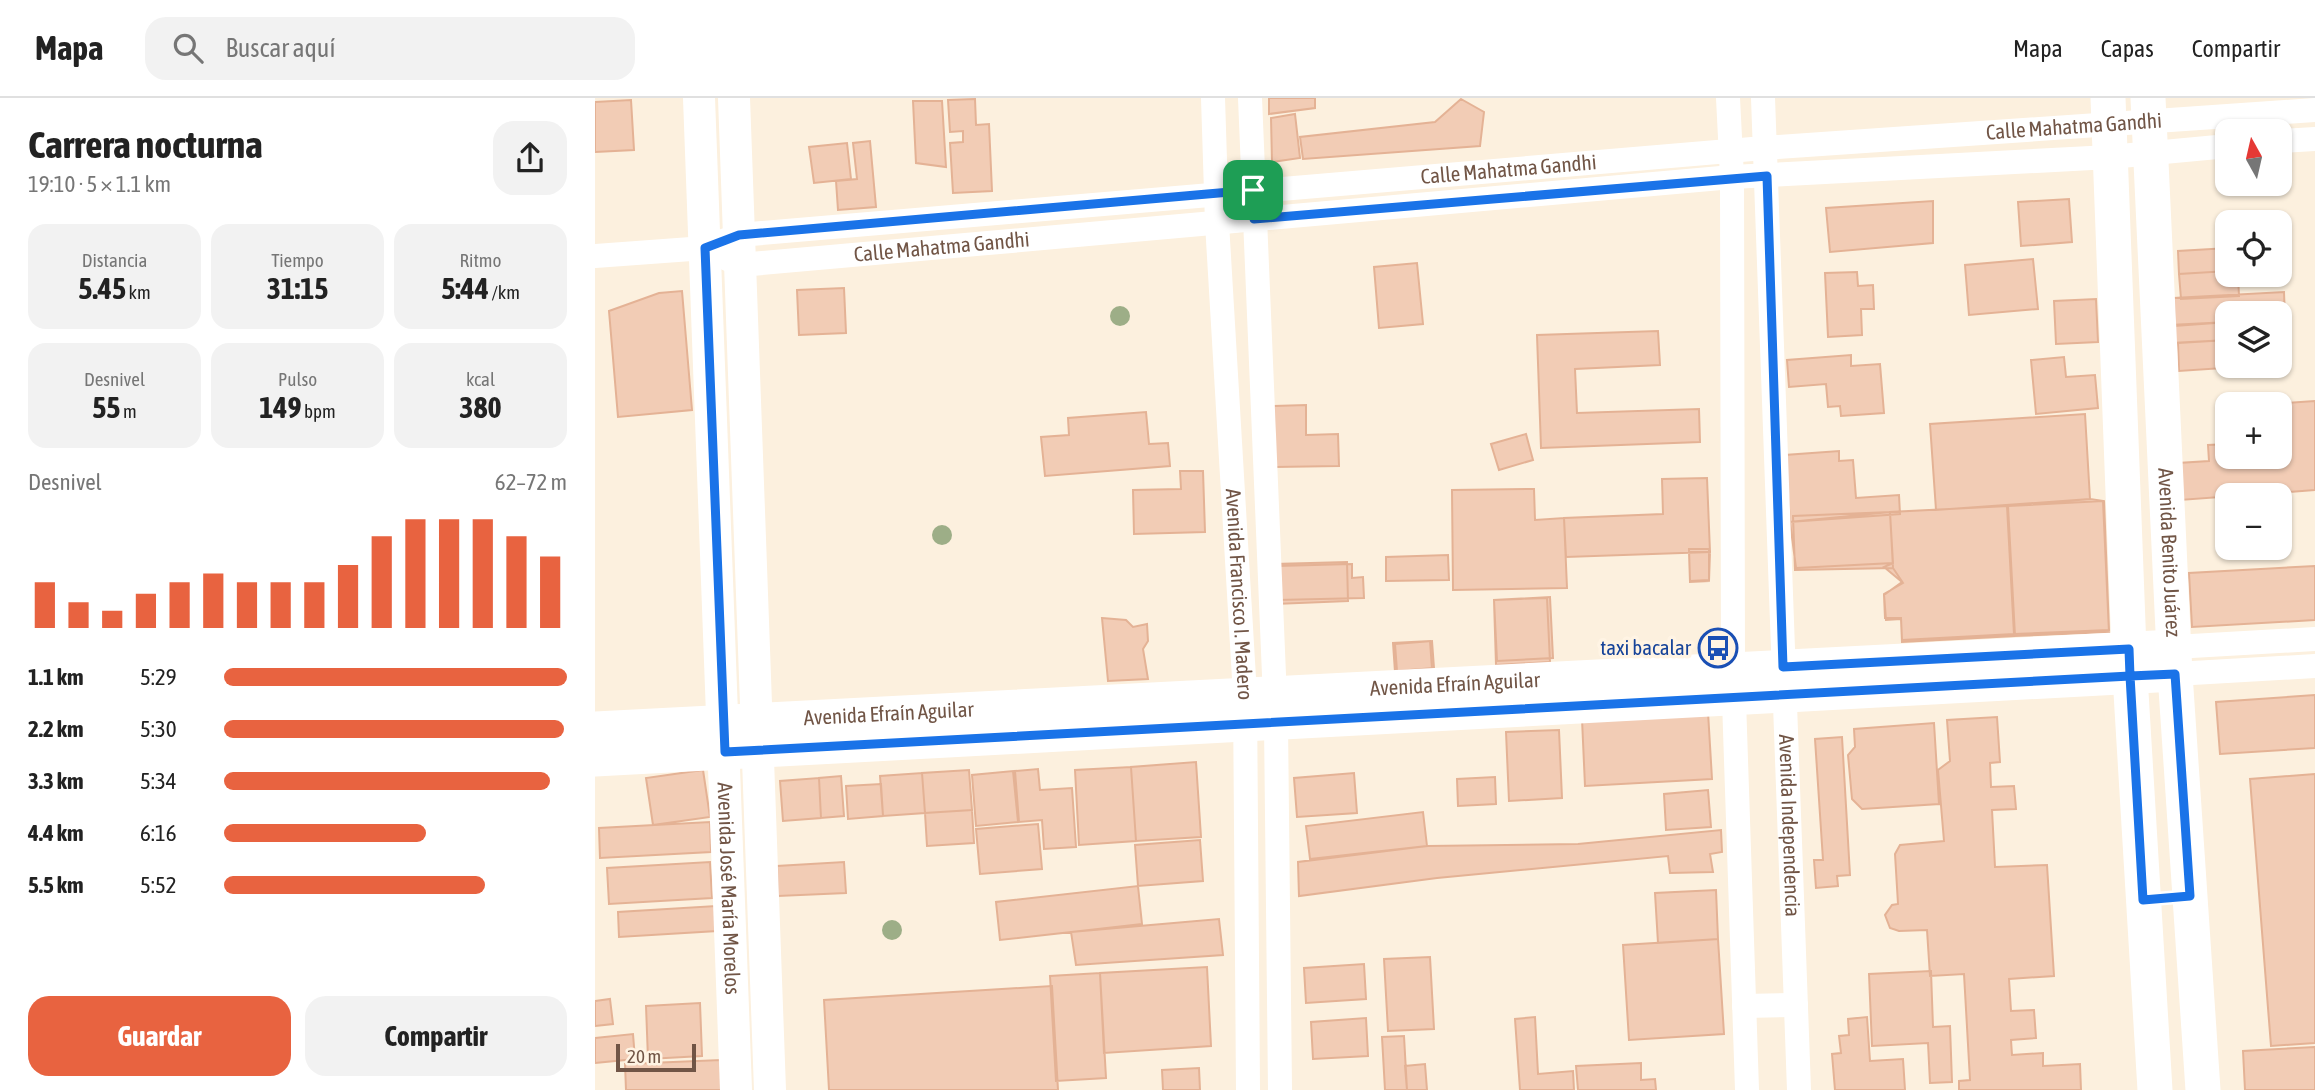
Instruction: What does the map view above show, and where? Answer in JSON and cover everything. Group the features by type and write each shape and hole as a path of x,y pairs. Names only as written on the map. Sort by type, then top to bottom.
{"main road":[{"name":"Avenida Benito Juárez","path":"2149,124 2174,660 2203,1090"},
{"name":"Avenida Benito Juárez","path":"2109,126 2129,663 2155,1090"},
{"path":"2124,529 2143,546 2170,560"},
{"name":"Avenida Efraín Aguilar","path":"595,729 741,736 2174,660"},
{"name":"Avenida Efraín Aguilar","path":"595,759 741,736"},
{"path":"2143,900 2190,896"}],"street":[{"name":"Avenida José María Morelos","path":"699,98 705,248 770,1090"},
{"name":"Avenida José María Morelos","path":"734,98 740,250 741,736 736,1090"},
{"name":"Avenida Francisco I. Madero","path":"1213,98 1217,223 1260,709 1280,1090"},
{"name":"Avenida Francisco I. Madero","path":"1248,1090 1260,709 1250,98"},
{"path":"1728,98 1732,177 1734,684 1747,1090"},
{"name":"Avenida Independencia","path":"1763,98 1799,1090"},
{"name":"Calle Mahatma Gandhi","path":"740,250 1216,193 1764,148 2149,124 2315,110"},
{"name":"Calle Mahatma Gandhi","path":"740,250 1217,223 1767,176 2109,126 2149,124 2215,142"},
{"path":"2293,140 2315,139"},
{"path":"595,256 705,248 740,250"},
{"name":"Avenida Efraín Aguilar","path":"2174,660 2315,639"},
{"name":"Avenida Efraín Aguilar","path":"2174,660 2315,666"},
{"path":"1745,1006 1796,1005"}],"building":[{"path":"1269,98 1315,98 1315,108 1269,114"},
{"path":"975,99 976,125 989,124 992,191 953,193 950,143 963,142 963,131 950,132 948,100"},
{"path":"1461,99 1484,112 1480,146 1303,159 1300,137 1435,122"},
{"path":"631,100 634,150 595,152 595,102"},
{"path":"913,101 942,101 946,167 916,163"},
{"path":"1295,114 1300,158 1272,162 1271,118"},
{"path":"870,141 876,207 838,210 836,181 857,179 853,143"},
{"path":"847,143 851,179 814,183 809,147"},
{"path":"2069,199 2072,242 2021,246 2018,202"},
{"path":"1933,201 1933,243 1830,252 1826,208"},
{"path":"2215,249 2215,272 2179,274 2178,251"},
{"path":"2033,259 2038,309 1969,315 1965,265"},
{"path":"1417,263 1423,324 1379,328 1374,267"},
{"path":"1857,272 1858,286 1873,285 1874,309 1861,309 1862,335 1828,337 1825,273"},
{"path":"2215,272 2215,287 2239,287 2239,296 2181,299 2179,274"},
{"path":"844,288 846,333 799,335 797,290"},
{"path":"682,291 692,410 618,417 609,311 659,293"},
{"path":"2284,292 2284,301 2215,301 2215,323 2175,326 2174,298"},
{"path":"2096,299 2098,342 2056,344 2054,301"},
{"path":"2215,323 2215,341 2171,343 2170,325"},
{"path":"1658,331 1660,365 1575,369 1577,413 1699,409 1700,442 1541,448 1537,335"},
{"path":"2215,341 2215,369 2179,371 2178,343"},
{"path":"1851,355 1851,366 1880,364 1884,413 1841,416 1840,406 1828,407 1826,384 1789,387 1787,360"},
{"path":"2064,357 2066,377 2095,375 2098,408 2036,414 2031,360"},
{"path":"2315,401 2315,490 2292,492 2292,483 2215,483 2215,497 2180,500 2178,463 2209,461 2208,445 2215,445 2215,469 2292,469 2292,403"},
{"path":"1306,405 1306,435 1338,434 1339,466 1275,467 1274,406"},
{"path":"1146,412 1149,444 1168,443 1170,466 1045,476 1041,437 1069,435 1068,418"},
{"path":"2085,414 2090,499 1936,510 1930,424"},
{"path":"1526,434 1533,460 1499,470 1491,444"},
{"path":"1839,451 1839,461 1853,460 1856,498 1899,495 1900,514 1790,522 1785,455"},
{"path":"1180,471 1203,471 1205,532 1134,534 1133,490 1181,489"},
{"path":"1707,478 1710,552 1566,557 1564,518 1663,514 1662,479"},
{"path":"1534,489 1535,520 1564,518 1567,588 1453,590 1452,490"},
{"path":"2090,499 2104,501 2109,630 2014,634 2007,506"},
{"path":"2103,501 2109,632 2015,636 2008,506"},
{"path":"2007,506 2014,634 1902,640 1901,618 1885,618 1884,595 1902,582 1884,567 1893,563 1890,512"},
{"path":"2008,506 2015,636 1902,642 1901,619 1886,620 1884,594 1903,583 1893,568 1890,512"},
{"path":"1890,512 1893,563 1796,568 1790,522"},
{"path":"1890,512 1893,568 1795,570 1793,516"},
{"path":"1689,549 1709,549 1709,580 1690,581"},
{"path":"1689,552 1710,552 1709,581 1690,582"},
{"path":"1448,555 1449,580 1386,581 1386,557"},
{"path":"1347,562 1348,601 1275,604 1274,564"},
{"path":"1352,564 1352,578 1363,577 1364,598 1277,600 1277,566"},
{"path":"2315,566 2315,620 2192,627 2189,573"},
{"path":"1550,597 1553,658 1497,661 1494,600"},
{"path":"1547,598 1550,662 1496,665 1494,600"},
{"path":"1102,618 1126,620 1133,627 1147,624 1148,641 1143,649 1148,679 1108,681"},
{"path":"1430,641 1432,669 1395,672 1393,643"},
{"path":"1432,641 1434,668 1397,671 1395,644"},
{"path":"2315,695 2315,748 2220,754 2216,702"},
{"path":"1708,712 1712,779 1585,786 1582,719"},
{"path":"1997,717 2000,762 1990,763 1991,787 2014,786 2016,809 1992,810 1995,867 2047,865 2054,976 2009,979 2011,1011 2034,1010 2036,1038 2011,1040 2012,1055 2043,1053 2043,1066 2080,1064 2081,1090 1959,1090 1959,1081 1970,1080 1964,974 1930,976 1927,930 1899,931 1890,928 1885,915 1892,905 1898,904 1895,854 1900,845 1944,841 1938,770 1950,761 1947,720"},
{"path":"1934,723 1939,804 1862,809 1852,799 1848,755 1855,747 1854,729"},
{"path":"1559,730 1562,798 1509,801 1506,732"},
{"path":"1842,737 1850,875 1837,876 1838,886 1816,888 1814,860 1823,860 1815,739"},
{"path":"1196,762 1201,837 1136,841 1131,767"},
{"path":"1131,767 1136,841 1079,845 1075,770"},
{"path":"1038,769 1040,790 1072,788 1076,847 1044,849 1042,820 1019,822 1015,771"},
{"path":"703,770 710,817 653,825 646,778"},
{"path":"969,770 972,810 925,813 922,773"},
{"path":"1013,771 1018,822 976,826 972,775"},
{"path":"922,773 925,813 883,816 880,776"},
{"path":"1354,773 1357,813 1297,817 1294,778"},
{"path":"2315,774 2315,1043 2271,1046 2250,779"},
{"path":"841,776 844,816 821,818 819,778"},
{"path":"1495,777 1496,804 1458,806 1457,779"},
{"path":"819,778 821,818 783,821 780,781"},
{"path":"881,784 883,816 848,819 846,786"},
{"path":"1708,790 1711,827 1666,830 1664,794"},
{"path":"972,810 974,843 927,846 925,813"},
{"path":"1423,812 1427,846 1310,859 1306,826"},
{"path":"710,822 711,852 600,858 599,828"},
{"path":"1038,824 1042,869 980,874 976,829"},
{"path":"1721,830 1722,852 1710,854 1713,872 1670,873 1668,856 1437,878 1299,896 1298,862 1427,846 1578,844"},
{"path":"1200,840 1203,881 1138,886 1135,845"},
{"path":"710,862 712,898 609,904 607,868"},
{"path":"844,862 846,893 778,896 777,866"},
{"path":"1138,886 1142,924 1000,940 996,902"},
{"path":"1716,890 1718,939 1658,943 1655,893"},
{"path":"716,906 717,931 619,937 618,912"},
{"path":"1219,919 1223,955 1076,965 1071,932"},
{"path":"1718,939 1724,1034 1629,1040 1623,945"},
{"path":"1430,957 1434,1029 1388,1031 1384,959"},
{"path":"1364,964 1366,999 1306,1003 1304,968"},
{"path":"1207,967 1211,1046 1104,1053 1100,973"},
{"path":"1931,971 1933,1027 1950,1026 1952,1082 1930,1083 1928,1043 1872,1046 1869,974"},
{"path":"1100,973 1106,1078 1056,1081 1050,976"},
{"path":"1052,986 1058,1090 829,1090 824,1000"},
{"path":"610,999 613,1024 595,1026 595,1001"},
{"path":"700,1003 702,1056 648,1059 646,1006"},
{"path":"1535,1017 1538,1074 1573,1071 1574,1090 1520,1090 1515,1019"},
{"path":"1867,1017 1870,1061 1903,1059 1905,1090 1835,1090 1832,1054 1841,1053 1839,1036 1849,1035 1848,1019"},
{"path":"1366,1018 1368,1056 1313,1059 1311,1022"},
{"path":"633,1034 635,1059 595,1063 595,1038"},
{"path":"1404,1036 1407,1090 1385,1090 1382,1037"},
{"path":"2315,1047 2315,1090 2245,1090 2243,1051"},
{"path":"721,1060 723,1090 626,1090 625,1064"},
{"path":"1641,1063 1641,1080 1655,1079 1656,1090 1578,1090 1576,1066"},
{"path":"1425,1064 1427,1090 1407,1090 1405,1066"},
{"path":"1199,1068 1200,1090 1163,1090 1162,1070"}],"place":[{"name":"taxi bacalar","path":"1718,648"}],"route":[{"path":"1253,190 739,235 705,248 725,752 1276,723 2130,676 2175,674 2190,896 2143,900 2130,676 2129,649 1783,667 1767,176 1254,219 1253,190"}]}
